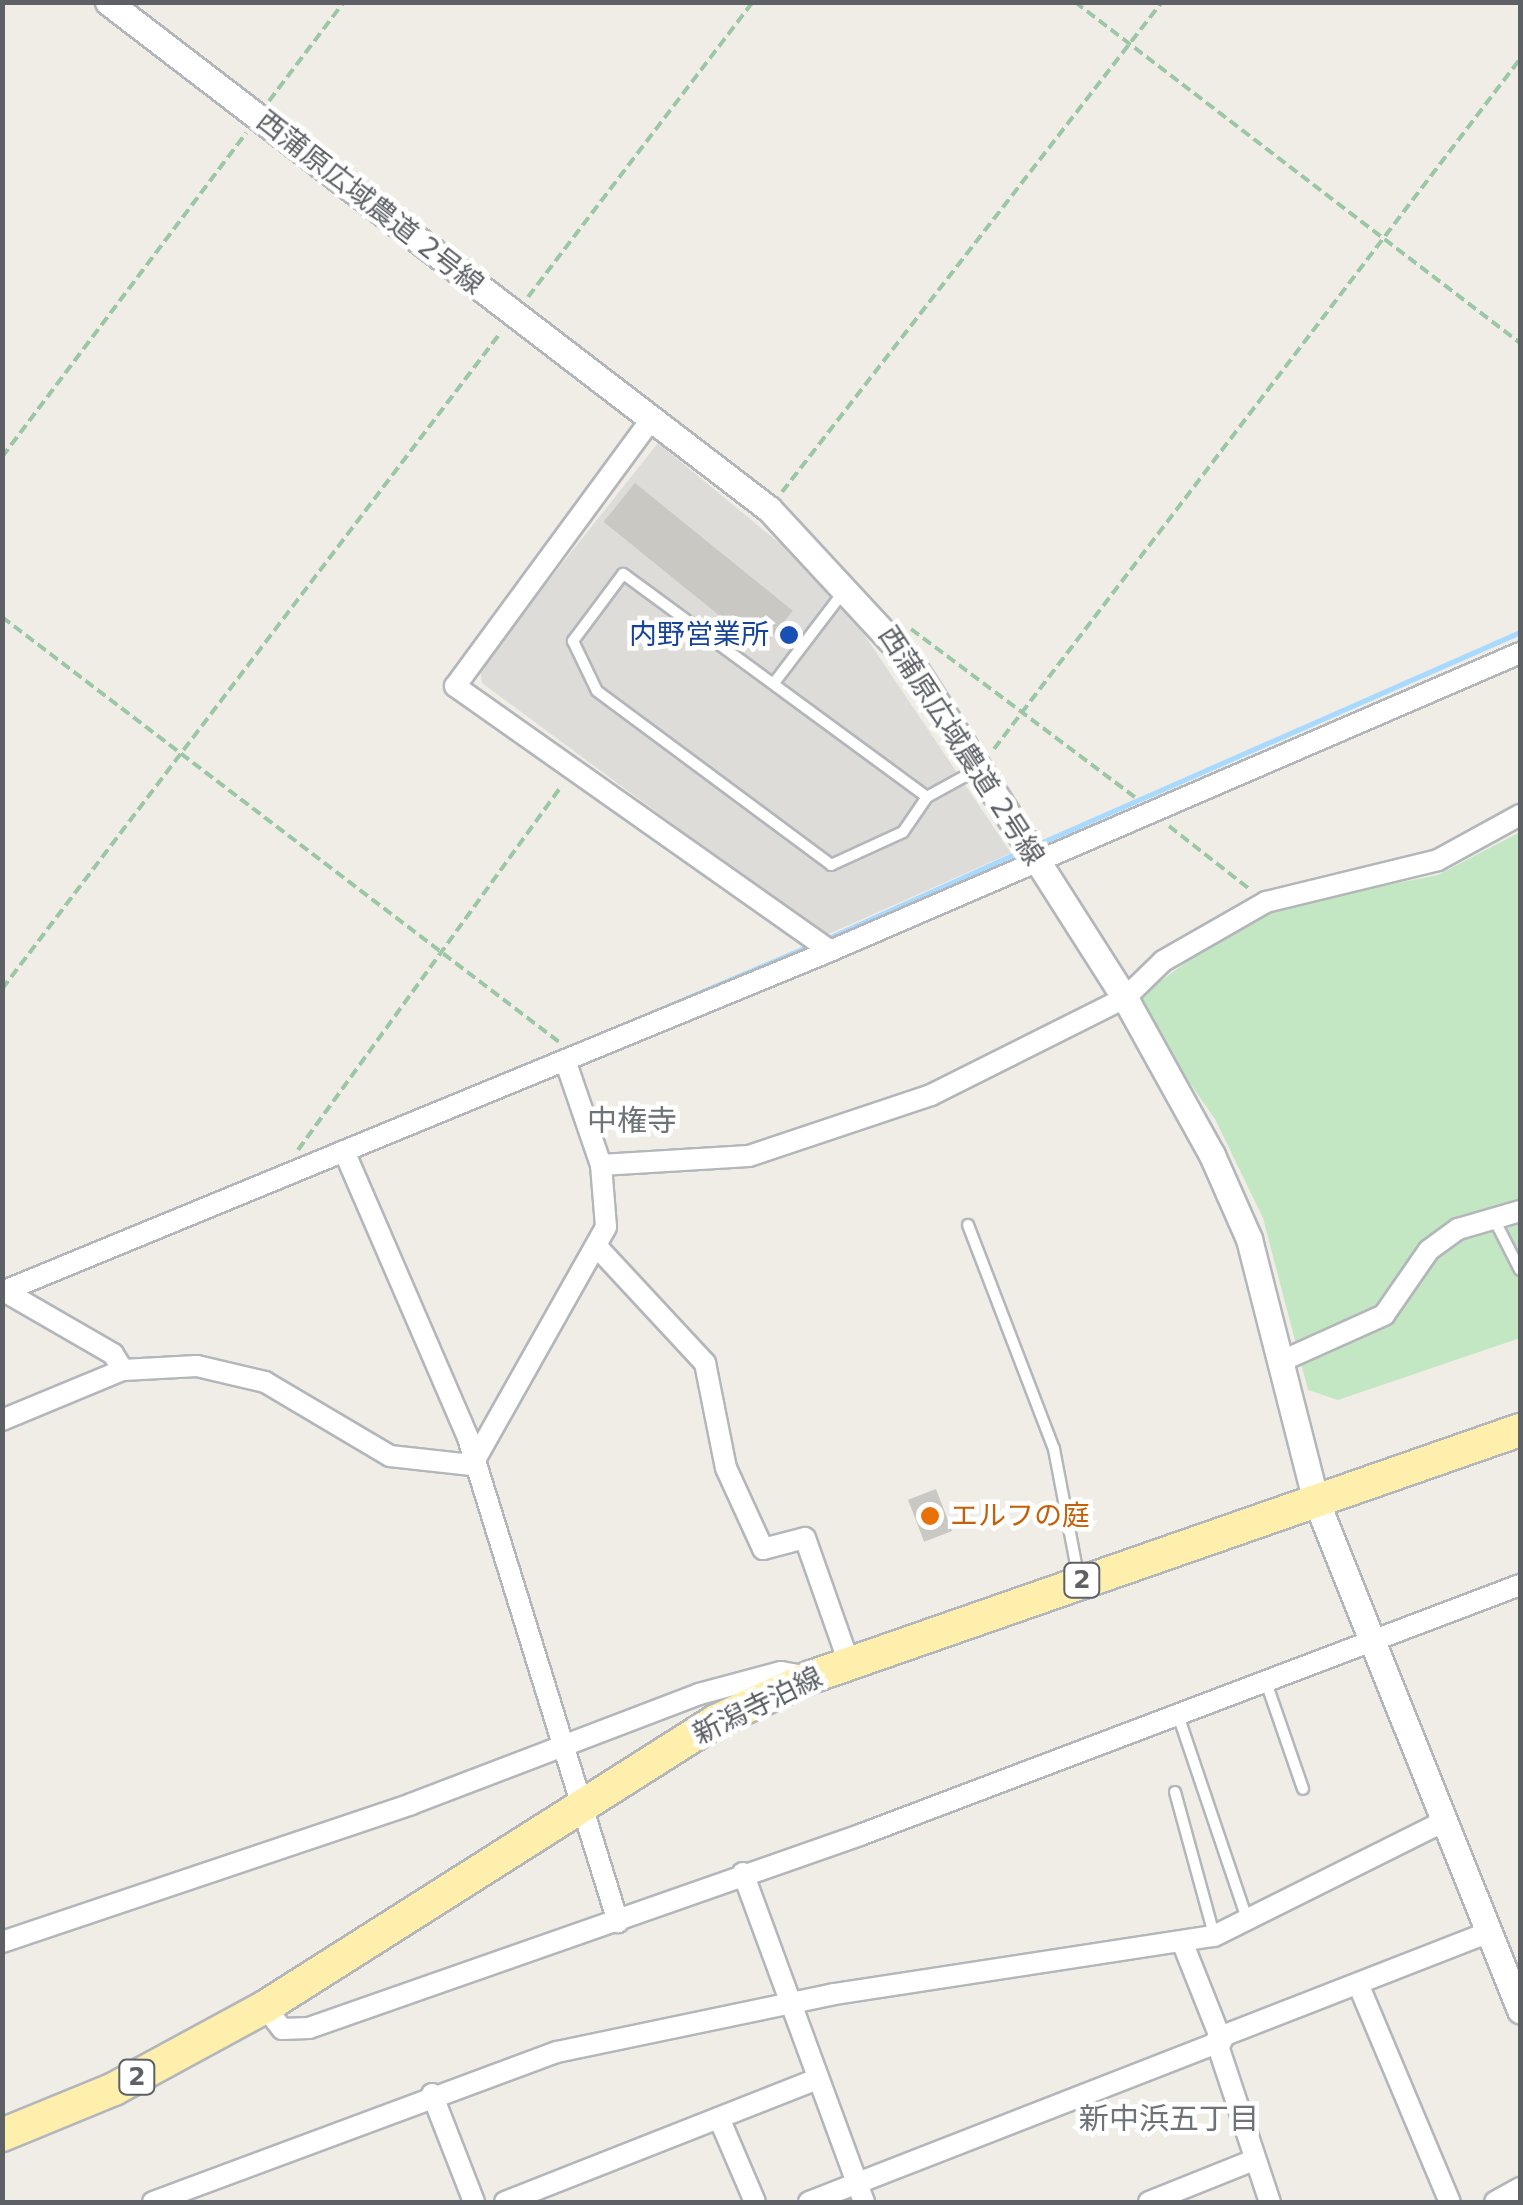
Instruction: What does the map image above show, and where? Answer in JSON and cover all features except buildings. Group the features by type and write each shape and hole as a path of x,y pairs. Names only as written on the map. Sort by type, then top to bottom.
{"main road":[{"name":"新潟寺泊線","path":"2,2134 114,2090 266,2007 581,1810 716,1720 810,1677 1315,1498 1520,1430"}],"street":[{"name":"西蒲原広域農道 2号線","path":"108,2 769,509 878,619 1125,998 1220,1172 1284,1360 1315,1498 1439,1824 1520,2010"},
{"path":"650,421 455,686 830,951"},
{"path":"3,1292 830,951 1147,809 1520,653"},
{"path":"601,1165 749,1156 931,1095 1125,998 1163,961 1266,902 1438,860 1520,815"},
{"path":"472,1465 599,1250 601,1165 565,1060"},
{"path":"344,1151 472,1465 618,1922"},
{"path":"1284,1360 1384,1315 1429,1250 1458,1228 1520,1211"},
{"path":"599,1250 705,1363 726,1468 763,1549 805,1538 849,1664"},
{"path":"3,1292 113,1354 123,1370"},
{"path":"2,1420 123,1370 197,1366 265,1382 390,1456 472,1465"},
{"path":"266,2007 282,2029 309,2028 618,1922 1520,1586"},
{"path":"2,1942 715,1690 780,1672 810,1677"},
{"path":"153,2202 432,2094 557,2052 790,2003 1214,1936 1248,1924 1439,1824"},
{"path":"743,1873 860,2192"},
{"path":"808,2202 860,2192 1218,2040 1487,1933"},
{"path":"1182,1944 1218,2040 1270,2202"},
{"path":"1359,1986 1450,2202"},
{"path":"505,2202 818,2079"},
{"path":"432,2094 474,2202"},
{"path":"719,2118 755,2202"},
{"path":"1149,2202 1254,2160"},
{"path":"1495,2202 1520,2188"}],"lane":[{"path":"927,798 623,574 573,641 597,691 831,865 903,832 927,798 978,769"},
{"path":"774,683 849,587"},
{"path":"1494,1220 1520,1270"},
{"path":"968,1226 1054,1449 1079,1581"},
{"path":"1266,1682 1303,1789"},
{"path":"1178,1715 1248,1924"},
{"path":"1175,1792 1214,1936"}],"path":[{"path":"2,456 344,2"},
{"path":"2,989 752,2"},
{"path":"1075,2 1520,342"},
{"path":"769,509 1162,2"},
{"path":"978,769 1520,60"},
{"path":"2,617 544,1029 565,1060"},
{"path":"878,619 906,624 1266,902"},
{"path":"295,1154 437,948 574,770"}],"shaded area":[{"name":"内野営業所","path":"658,443 801,561 851,615 1011,853 824,936 482,683 480,667"}],"green space":[{"path":"1520,832 1520,1338 1338,1400 1308,1390 1263,1218 1215,1119 1133,1002 1253,912 1438,875"}],"waterway":[{"path":"1038,844 1520,632"},
{"path":"824,940 1023,850"},
{"path":"607,1032 809,946"},
{"path":"261,1175 537,1061"},
{"path":"2,1281 84,1247"}],"place":[{"name":"内野営業所","path":"789,635"},
{"name":"エルフの庭","path":"930,1516"}],"district":[{"name":"中権寺","path":"632,1121"},
{"name":"新中浜五丁目","path":"1169,2119"}]}
